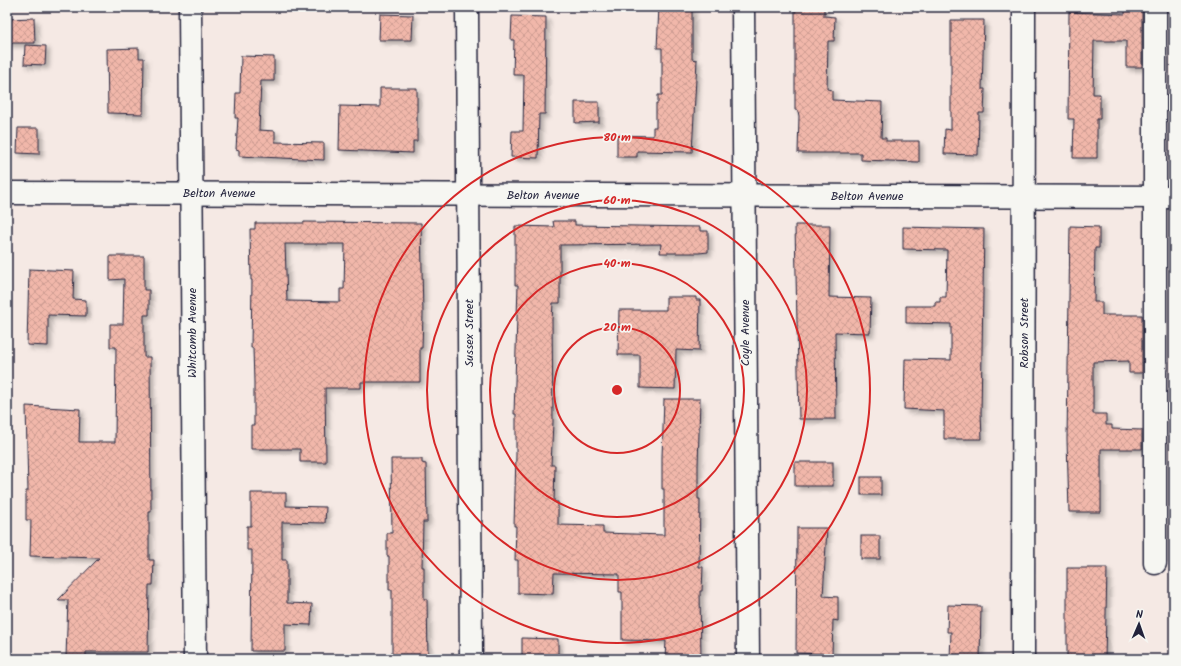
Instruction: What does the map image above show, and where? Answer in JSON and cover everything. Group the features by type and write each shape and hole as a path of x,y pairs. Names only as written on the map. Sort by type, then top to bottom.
{"street":[{"name":"Whitcomb Avenue","path":"190,7 195,659"},
{"name":"Sussex Street","path":"467,7 471,659"},
{"name":"Coyle Avenue","path":"743,7 748,659"},
{"name":"Robson Street","path":"1023,659 1024,7"},
{"path":"1155,7 1164,196 1155,563"},
{"name":"Belton Avenue","path":"7,193 1024,197 1164,196"}],"building":[{"path":"659,7 692,7 692,59 697,60 692,152 637,151 637,157 617,157 617,135 653,136 653,127 656,127 656,103 658,103 658,95 662,95 662,48 657,48"},
{"path":"795,7 824,7 824,16 835,17 834,41 828,41 827,89 832,90 832,100 882,102 881,138 886,138 886,141 919,141 919,162 861,160 861,153 798,153 799,116 798,111 795,110"},
{"path":"1125,7 1142,7 1142,67 1126,67 1126,41 1094,41 1093,94 1100,94 1100,119 1097,119 1097,158 1073,158 1074,119 1068,119 1069,12 1125,14"},
{"path":"380,14 413,15 412,40 379,40"},
{"path":"512,16 546,17 545,114 539,114 538,158 511,157 512,131 523,131 524,75 513,75 514,40 511,40"},
{"path":"34,18 35,43 7,43 7,19"},
{"path":"951,20 984,20 982,89 985,89 984,113 979,113 978,155 944,154 945,129 951,130"},
{"path":"25,45 46,46 45,65 24,64"},
{"path":"139,48 139,58 144,58 143,114 108,113 107,49"},
{"path":"241,56 274,57 274,81 261,81 259,130 275,131 275,142 324,143 324,160 239,156 239,150 236,149 238,118 235,118 236,93 240,93"},
{"path":"380,88 417,88 417,141 413,141 413,153 339,150 340,106 380,107"},
{"path":"575,102 599,102 599,122 575,123"},
{"path":"18,128 39,128 39,154 17,153"},
{"path":"553,221 575,221 575,225 700,227 700,231 708,231 708,252 699,253 660,253 661,244 560,245 560,303 553,303 552,320 553,422 551,465 555,465 554,502 558,502 558,525 603,526 603,533 664,535 662,457 664,399 700,399 698,499 700,499 699,567 703,567 702,591 700,591 701,659 665,659 666,641 622,640 622,592 619,592 619,574 554,573 553,594 518,593 518,560 515,560 516,526 514,526 516,414 514,414 518,285 515,285 515,226 554,227"},
{"path":"255,223 421,223 423,314 422,348 420,348 420,382 361,382 361,388 325,388 326,462 300,462 300,449 251,449 251,425 254,425 254,382 253,348 251,348 252,280 250,229 255,229","holes":["285,244 345,244 344,289 340,289 340,302 287,301"]},
{"path":"795,225 830,225 829,297 871,298 870,333 835,332 836,419 799,419"},
{"path":"1070,226 1099,227 1099,248 1095,248 1094,302 1102,302 1102,315 1142,315 1142,373 1129,373 1129,361 1093,362 1093,414 1106,414 1106,425 1112,425 1112,429 1142,430 1142,449 1101,449 1101,512 1069,512 1067,439"},
{"path":"903,227 984,229 981,413 982,439 944,439 944,411 904,409 905,359 951,360 951,324 906,323 906,306 935,306 935,302 940,302 940,297 946,297 947,250 903,249"},
{"path":"110,256 144,256 144,290 149,290 149,315 144,315 144,357 150,357 151,512 149,512 149,560 154,560 153,585 149,585 148,652 86,652 86,657 66,657 68,600 58,600 99,558 30,556 31,520 26,520 26,491 28,491 26,406 80,409 79,442 115,442 116,347 110,347 110,324 123,324 124,279 110,280"},
{"path":"29,269 74,271 73,299 86,300 86,316 48,315 48,346 27,345"},
{"path":"666,297 696,297 696,300 700,300 699,351 676,350 675,389 640,388 640,355 618,355 619,310 666,310"},
{"path":"391,459 422,459 422,463 426,464 427,522 423,522 422,567 424,567 424,599 427,599 428,658 392,657 392,590 389,590 389,556 387,556 387,533 392,533"},
{"path":"795,462 833,462 833,486 795,486"},
{"path":"861,477 881,477 881,495 861,495"},
{"path":"251,493 286,493 286,506 326,507 325,523 282,522 282,560 287,560 287,603 312,604 311,625 285,624 285,651 251,651 252,550 247,550 247,526 251,526"},
{"path":"797,528 827,528 823,596 838,597 838,621 833,620 832,654 796,653"},
{"path":"861,536 880,536 880,559 861,559"},
{"path":"1067,568 1107,568 1105,659 1067,659"},
{"path":"948,605 981,606 980,659 950,659 951,632 947,632"},
{"path":"522,638 558,639 558,659 522,659"}]}
